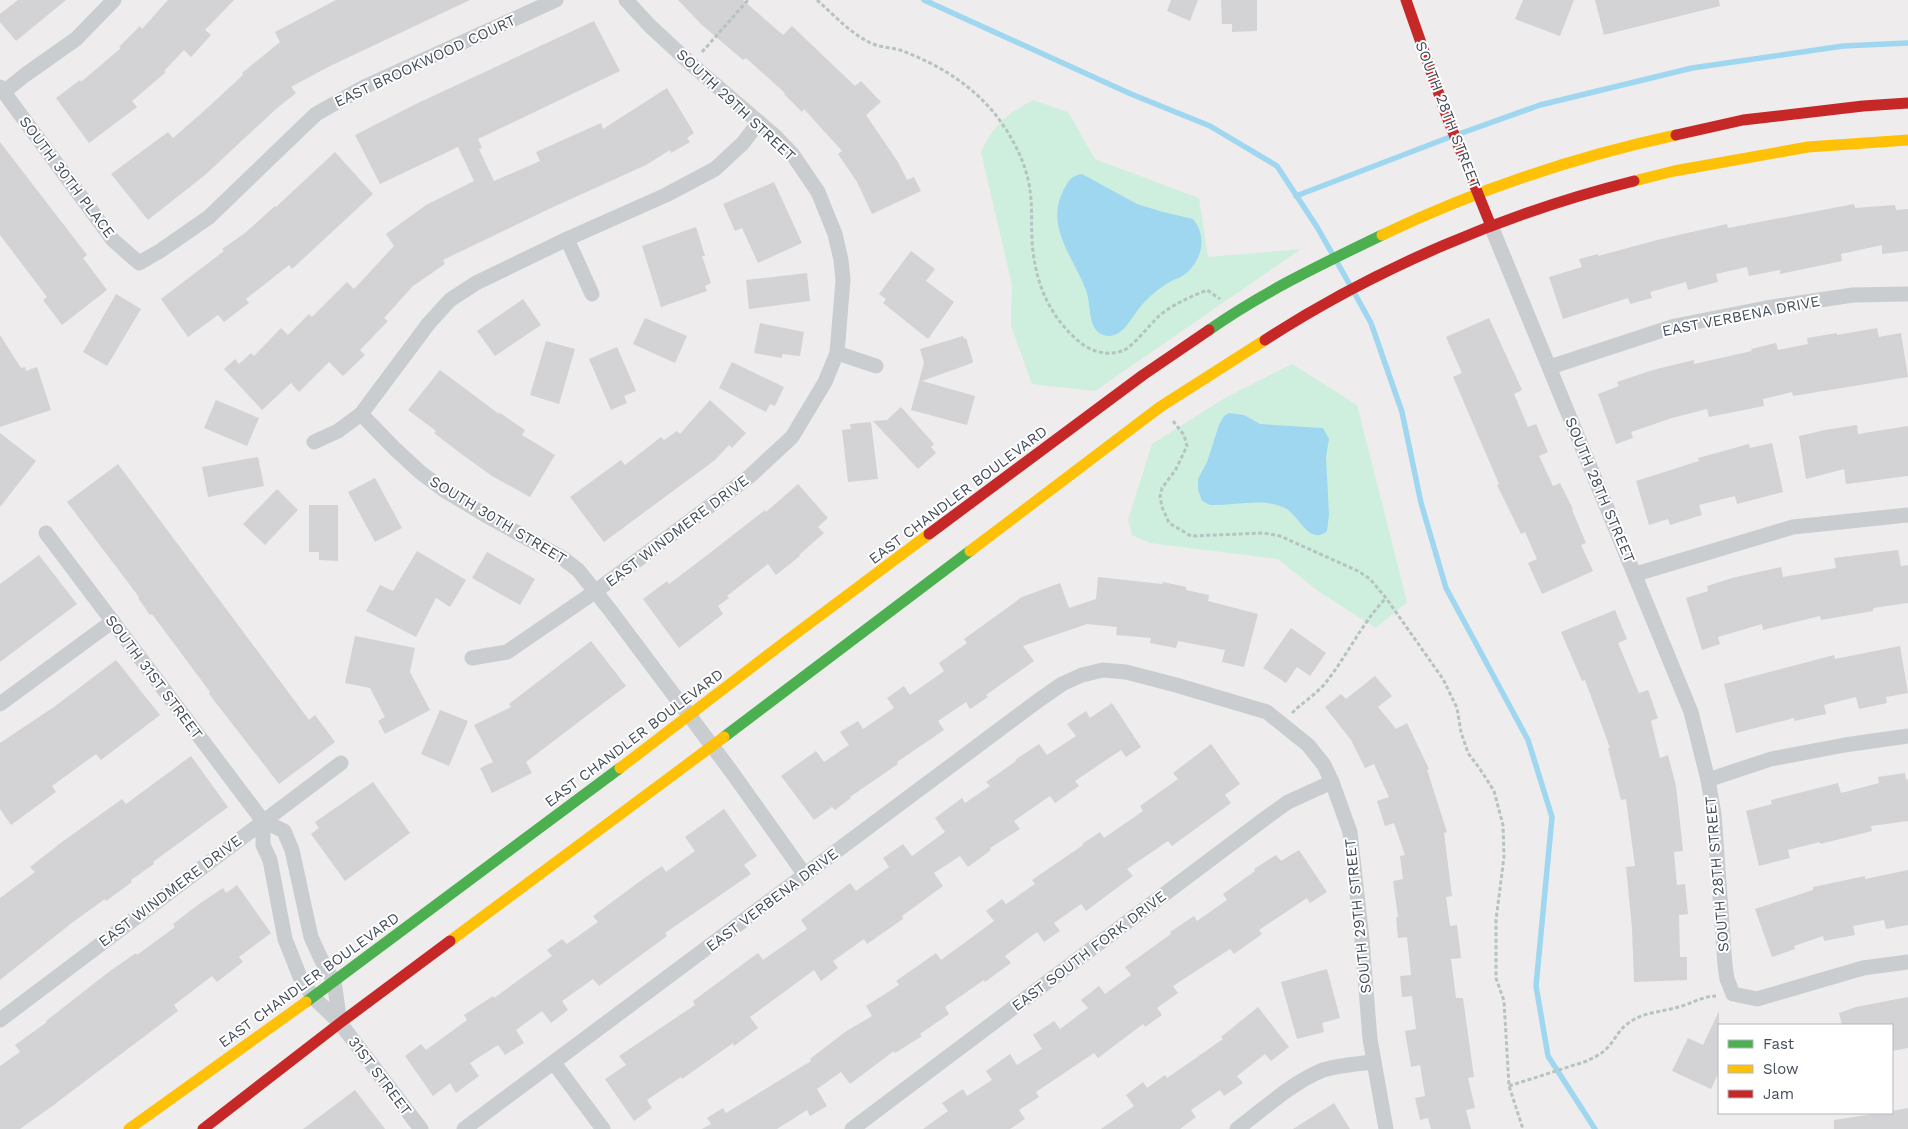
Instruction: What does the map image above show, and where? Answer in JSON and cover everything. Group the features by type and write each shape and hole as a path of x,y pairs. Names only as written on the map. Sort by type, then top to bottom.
{"main road":[{"name":"SOUTH 28TH STREET","path":"1406,0 1460,152 1491,226"},
{"name":"EAST CHANDLER BOULEVARD","path":"129,1129 334,981 689,717 794,635 1143,374 1226,318 1309,270 1478,193 1546,169 1617,148 1744,120 1863,106 1908,103"},
{"path":"203,1129 340,1023 712,746 1160,407 1254,346 1321,306 1368,281 1440,247 1491,226 1602,189 1674,171 1808,148 1908,140"}],"street":[{"path":"2,89 76,39 114,0"},
{"name":"EAST BROOKWOOD COURT","path":"139,263 160,251 209,217 316,114 364,87 556,0"},
{"name":"SOUTH 29TH STREET","path":"626,0 650,26 759,122 792,155 818,192 835,234 844,280"},
{"name":"SOUTH 30TH PLACE","path":"2,89 113,240 139,263"},
{"path":"314,442 338,431 361,414 429,324 450,300 476,283 567,239 666,195 715,169 743,143 759,122"},
{"name":"SOUTH 28TH STREET","path":"1491,226 1636,574 1691,712 1708,780 1714,814 1720,876 1724,965 1733,994"},
{"path":"567,239 592,294"},
{"name":"EAST WINDMERE DRIVE","path":"472,658 508,652 596,591 750,476 792,437 825,382 837,353 844,280"},
{"name":"EAST VERBENA DRIVE","path":"1550,367 1675,326 1766,308 1853,295 1908,294"},
{"path":"837,353 876,366"},
{"name":"SOUTH 30TH STREET","path":"361,414 420,472 444,490 561,557 578,570 596,591 712,746 805,875"},
{"path":"1636,574 1793,527 1889,515 1908,515"},
{"name":"SOUTH 31ST STREET","path":"46,533 262,821 284,832 292,850 311,937 322,962 334,981 340,1023"},
{"path":"0,704 113,621"},
{"name":"SOUTH 29TH STREET","path":"1082,675 1103,670 1126,672 1267,712 1282,722 1308,745 1324,765 1347,824 1353,854 1373,1062 1386,1129"},
{"name":"EAST VERBENA DRIVE","path":"464,1129 1039,700 1062,684 1082,675"},
{"path":"1708,780 1771,759 1908,736"},
{"name":"EAST WINDMERE DRIVE","path":"0,1020 341,763"},
{"name":"EAST SOUTH FORK DRIVE","path":"852,1129 1267,817 1288,802 1332,782"},
{"path":"262,821 263,845 270,860 284,938 292,960 313,996 340,1023"},
{"path":"277,897 301,891"},
{"path":"1733,994 1757,999 1863,968 1908,962"},
{"name":"31ST STREET","path":"340,1023 420,1129"},
{"path":"1237,1129 1290,1089 1324,1070 1373,1062"},
{"path":"554,1063 603,1129"}],"path":[{"path":"691,64 748,0"},
{"path":"818,0 868,42 900,50 940,67 972,89 998,118 1016,148 1028,177 1033,206 1032,237 1038,281 1049,304 1066,329 1083,346 1103,354 1124,351 1160,316 1185,299 1207,290 1220,299 1224,305"},
{"path":"1177,415 1172,420 1184,435 1187,446 1176,469 1162,488 1160,497 1162,507 1170,523 1191,536 1264,533 1280,536 1358,571 1370,579 1386,598 1443,679 1457,708 1461,732 1468,753 1494,791 1503,825 1504,857 1496,920 1496,978 1504,1001 1509,1086 1523,1129"},
{"path":"1282,722 1326,683 1356,635 1386,598"},
{"path":"1509,1086 1587,1061 1604,1052 1621,1029 1642,1015 1678,1007 1710,996 1733,994"}],"green space":[{"path":"1033,100 1068,112 1095,159 1199,198 1208,257 1301,249 1095,391 1032,384 1011,326 1012,285 981,152 991,134 1002,121"},
{"path":"1292,364 1357,405 1407,602 1376,628 1318,591 1278,559 1150,543 1132,535 1128,520 1152,444 1225,398"}],"water":[{"path":"1082,174 1137,204 1193,219 1200,233 1201,248 1199,256 1190,269 1155,293 1141,306 1119,333 1109,336 1097,331 1093,325 1086,290 1059,230 1058,204 1063,191 1070,180"},
{"path":"1229,413 1244,415 1260,424 1323,428 1329,439 1326,457 1329,515 1327,531 1321,535 1315,535 1285,508 1276,505 1258,502 1210,505 1202,501 1198,490 1198,479 1207,462 1219,425 1224,416"}],"building":[{"path":"18,0 66,0 16,41 0,22 0,14"},
{"path":"168,0 234,0 205,30 211,35 191,57 184,50 164,71 166,72 132,101 137,107 89,143 56,98 80,80 81,82 121,48 119,47 140,26 142,29"},
{"path":"336,0 470,0 328,67 291,87 296,93 276,109 205,175 148,220 111,174 168,132 173,138 243,75 242,73 280,42 275,32"},
{"path":"678,0 743,0 783,35 792,26 855,86 861,81 881,102 866,115 898,162 907,180 914,177 921,191 872,214 857,182 838,154 842,151 804,109 802,112 785,93 746,58 743,60 702,25"},
{"path":"1171,0 1198,0 1190,21 1167,11"},
{"path":"1221,0 1257,0 1257,31 1232,32 1232,24 1222,24"},
{"path":"1523,0 1574,0 1560,36 1515,19"},
{"path":"1595,0 1719,0 1720,6 1604,35"},
{"path":"594,21 620,71 478,139 482,148 479,149 494,181 540,161 536,152 601,123 603,129 667,88 694,133 687,138 690,142 671,153 670,150 646,165 443,260 445,264 413,286 384,318 388,321 360,350 365,355 343,376 329,362 299,392 291,383 262,410 224,369 235,359 239,364 251,353 254,356 281,328 288,335 309,314 312,317 347,282 354,289 394,246 386,234 426,205 474,181 458,147 380,184 355,135 418,103"},
{"path":"0,142 87,255 83,258 107,290 62,325 43,300 47,297 0,235"},
{"path":"335,152 373,194 292,269 289,265 246,299 249,303 224,322 218,315 188,337 161,299 224,251 222,249 276,207"},
{"path":"774,182 802,243 758,263 742,228 735,231 723,204"},
{"path":"1854,204 1855,208 1895,205 1896,210 1908,209 1908,251 1882,254 1882,245 1841,254 1842,261 1780,274 1780,270 1749,276 1747,267 1716,274 1718,282 1688,290 1686,282 1650,292 1652,298 1630,304 1628,298 1563,319 1549,277 1582,267 1579,259 1598,254 1598,256 1727,224 1728,228"},
{"path":"696,227 705,256 702,256 711,283 705,286 707,291 661,307 642,246"},
{"path":"911,251 935,269 926,281 954,302 928,339 883,303 886,299 879,294"},
{"path":"807,273 810,301 749,309 746,280"},
{"path":"116,294 141,309 107,366 83,352"},
{"path":"523,299 541,325 495,356 477,331"},
{"path":"645,318 687,336 675,363 633,344"},
{"path":"1489,318 1522,390 1514,394 1528,427 1536,424 1548,452 1539,456 1553,486 1560,483 1573,509 1586,543 1581,545 1593,571 1542,594 1528,563 1537,559 1525,532 1521,534 1497,485 1499,484 1453,377 1462,373 1446,337"},
{"path":"760,323 804,332 800,356 782,354 782,358 754,353"},
{"path":"1877,328 1879,337 1901,333 1908,377 1793,396 1792,392 1763,399 1764,406 1709,417 1707,409 1672,418 1631,432 1633,438 1616,444 1598,394 1619,386 1617,382 1653,370 1694,360 1694,364 1752,351 1751,349 1776,343 1778,350 1808,344 1807,338"},
{"path":"0,335 21,368 25,367 26,371 37,367 51,410 0,427"},
{"path":"963,336 964,339 966,338 972,363 922,381 975,396 967,425 911,410 924,363 920,349"},
{"path":"546,341 575,349 559,404 530,395"},
{"path":"617,347 636,391 624,396 627,403 611,410 589,359"},
{"path":"732,362 784,387 775,406 770,404 766,412 719,388"},
{"path":"440,370 499,414 525,430 522,435 555,455 530,497 492,476 434,433 436,431 408,410"},
{"path":"216,400 259,418 247,446 204,428"},
{"path":"710,400 746,433 732,448 729,445 715,460 604,542 570,497 621,460 625,465 661,437 664,440 677,431 680,434"},
{"path":"901,407 934,444 931,447 936,453 918,469 873,421 887,420"},
{"path":"871,422 878,479 848,482 842,430 851,429 850,424"},
{"path":"1857,425 1858,434 1908,426 1908,476 1846,484 1844,469 1806,479 1799,436"},
{"path":"0,433 36,461 0,507"},
{"path":"1772,443 1783,492 1737,504 1735,496 1699,505 1702,515 1670,525 1668,519 1649,525 1636,481 1699,461 1698,458 1749,444 1750,448"},
{"path":"258,457 264,486 208,497 202,467"},
{"path":"118,464 309,720 315,715 335,742 279,784 209,694 210,692 152,614 150,615 139,597 67,502"},
{"path":"375,478 402,528 375,542 348,492"},
{"path":"798,484 828,518 818,527 824,533 800,556 776,575 768,564 727,596 729,598 718,606 723,614 679,648 643,599 667,581 669,584 765,510 766,512"},
{"path":"277,489 298,510 265,545 243,524"},
{"path":"309,505 338,505 338,561 319,560 319,552 309,552"},
{"path":"1898,550 1901,566 1908,565 1908,603 1873,608 1873,611 1821,620 1820,616 1763,630 1762,624 1718,637 1720,644 1702,650 1686,598 1708,591 1707,586 1732,578 1781,567 1783,577 1836,568 1834,558"},
{"path":"417,551 466,580 450,607 436,598 416,637 366,611 380,585 393,591"},
{"path":"487,552 535,579 520,605 472,578"},
{"path":"39,555 77,604 0,662 0,584"},
{"path":"1098,577 1162,584 1163,582 1186,587 1186,590 1209,595 1208,601 1258,614 1244,667 1222,662 1225,650 1178,641 1176,648 1150,643 1151,638 1116,635 1117,627 1087,624 1023,646 1034,661 986,695 988,697 970,709 966,702 938,721 944,730 897,762 898,764 850,797 835,810 832,807 814,820 781,776 816,751 824,762 849,745 840,732 858,721 863,729 894,708 887,698 904,686 910,695 944,671 939,663 967,643 964,639 1022,597 1060,583 1069,608 1096,599"},
{"path":"1615,610 1627,639 1618,643 1639,693 1648,690 1658,718 1651,721 1660,758 1668,755 1676,786 1683,851 1674,852 1677,885 1685,884 1688,914 1679,915 1680,957 1687,957 1687,980 1634,982 1632,928 1626,867 1635,866 1626,799 1621,800 1608,748 1610,748 1585,680 1582,681 1561,632"},
{"path":"1291,628 1326,653 1310,676 1297,667 1286,683 1263,668"},
{"path":"355,636 415,648 410,672 430,710 385,734 378,721 385,717 370,688 345,683"},
{"path":"591,641 626,686 526,762 532,773 492,793 480,768 493,762 474,725 511,707 509,704"},
{"path":"1900,646 1908,693 1886,697 1887,703 1859,709 1856,697 1824,705 1826,714 1794,721 1794,718 1736,733 1724,684 1834,655 1835,659"},
{"path":"116,660 160,715 101,760 96,754 52,786 56,792 11,825 0,809 0,743 54,707"},
{"path":"1375,676 1392,696 1378,707 1396,729 1407,723 1429,769 1427,770 1447,832 1444,833 1452,896 1446,897 1450,926 1457,925 1461,958 1451,959 1456,998 1463,998 1474,1077 1468,1078 1475,1108 1466,1110 1471,1129 1431,1129 1428,1118 1420,1120 1415,1098 1425,1096 1420,1065 1411,1067 1405,1031 1416,1029 1412,996 1402,997 1400,976 1411,975 1407,937 1398,938 1396,917 1398,917 1393,881 1403,879 1400,856 1405,855 1394,823 1385,826 1377,801 1389,797 1374,764 1365,768 1351,740 1325,707 1341,694 1346,699"},
{"path":"1112,703 1141,747 1126,757 1121,750 1075,781 1079,786 1055,803 1050,796 1014,821 1020,829 990,848 991,850 968,867 960,856 934,873 943,886 902,916 903,919 867,944 864,939 833,961 838,968 821,981 814,970 750,1017 758,1028 734,1046 733,1043 682,1079 681,1077 647,1100 652,1108 634,1121 605,1079 626,1065 619,1056 695,1005 693,1001 758,953 763,960 807,929 801,920 850,883 856,891 889,867 883,858 903,844 912,856 945,832 935,818 962,798 965,803 990,786 986,782 1015,760 1039,744 1047,755 1076,736 1067,724 1086,711 1090,718"},
{"path":"440,710 468,721 449,766 421,754"},
{"path":"1211,744 1240,784 1225,795 1231,803 1172,846 1168,841 1127,869 1133,876 1086,911 1081,904 1054,923 1060,931 1044,942 1037,932 1005,956 1011,963 945,1007 949,1014 920,1034 922,1036 895,1053 894,1051 850,1084 841,1072 817,1089 827,1106 810,1116 807,1110 777,1129 702,1129 711,1124 707,1118 723,1108 726,1113 811,1061 810,1059 845,1032 872,1016 866,1006 899,985 896,981 936,953 941,960 994,921 986,911 1002,899 1006,904 1035,884 1032,880 1082,844 1100,832 1104,838 1143,811 1140,806 1178,779 1173,773"},
{"path":"191,756 228,807 153,862 154,864 131,880 132,882 73,922 0,980 0,898 35,872 30,867 62,842 122,799 126,804"},
{"path":"1905,773 1906,780 1908,779 1908,821 1871,826 1872,831 1788,850 1790,858 1759,866 1746,811 1772,804 1771,800 1838,783 1841,793 1879,783 1878,777"},
{"path":"373,782 410,833 345,881 311,834 319,828 315,822"},
{"path":"724,809 757,856 744,865 751,874 665,933 667,936 599,986 593,979 562,1001 568,1010 551,1023 542,1011 516,1030 524,1043 505,1055 498,1045 470,1063 479,1076 456,1093 450,1083 433,1096 405,1056 421,1044 426,1050 467,1020 464,1015 493,996 494,998 552,956 547,950 562,939 567,944 598,922 593,916 643,879 662,866 666,872 695,851 685,837"},
{"path":"1299,850 1327,892 1310,903 1307,898 1259,930 1262,934 1234,954 1230,949 1173,986 1178,993 1157,1008 1162,1015 1145,1027 1143,1024 1098,1058 1094,1053 1036,1092 1039,1097 1019,1110 1025,1119 1010,1129 923,1129 948,1111 942,1103 963,1089 967,1096 992,1080 986,1071 1010,1054 1017,1065 1042,1049 1033,1035 1054,1021 1060,1029 1088,1008 1081,1000 1099,986 1105,994 1131,975 1125,967 1194,916 1197,921 1227,900 1223,894 1255,871 1254,869 1276,855 1281,861"},
{"path":"1908,870 1908,925 1886,929 1884,920 1853,926 1855,935 1824,941 1823,936 1794,946 1795,949 1772,957 1755,909 1813,890 1813,887 1865,876 1865,879"},
{"path":"237,885 271,933 239,957 243,962 217,982 212,976 174,1005 178,1011 20,1129 0,1129 0,1066 20,1052 15,1045 47,1022 110,971 136,953 137,955 175,927 173,924 199,904 223,888 226,893"},
{"path":"1327,969 1340,1018 1322,1023 1324,1032 1297,1039 1281,982"},
{"path":"1908,997 1908,1048 1893,1051 1893,1024 1842,1024 1839,1013 1856,1007"},
{"path":"1258,1007 1289,1047 1271,1061 1265,1054 1237,1076 1243,1083 1224,1096 1220,1090 1191,1110 1196,1117 1180,1129 1101,1129 1134,1106 1126,1095 1143,1082 1147,1088 1165,1075 1167,1078 1223,1039 1221,1037"},
{"path":"1719,1011 1718,1074 1711,1089 1672,1071 1688,1038 1703,1045"},
{"path":"355,1090 385,1129 303,1129"},
{"path":"1334,1103 1350,1129 1293,1129"},
{"path":"1908,1108 1908,1129 1834,1129 1834,1120 1873,1114 1893,1114 1893,1111"}],"waterway":[{"path":"924,0 1131,94 1210,126 1277,166 1317,227 1350,285"},
{"path":"1459,134 1540,105 1692,68 1843,46 1908,43"},
{"path":"1296,196 1450,137"},
{"path":"1355,294 1371,323 1402,412 1421,503 1446,588 1528,740 1552,817 1536,986 1548,1056 1595,1129"}],"traffic: fast":[{"path":"1209,330 1250,303 1382,235"},
{"path":"724,737 970,551"},
{"path":"306,1002 620,768"}],"traffic: slow":[{"path":"1382,235 1453,203 1526,176 1563,164 1676,135"},
{"path":"1634,181 1674,171 1808,147 1908,140"},
{"path":"970,551 1160,407 1265,340"},
{"path":"620,768 929,534"},
{"path":"450,941 724,737"},
{"path":"129,1129 306,1002"}],"traffic: jam":[{"path":"1406,0 1447,117 1491,226"},
{"path":"1676,135 1743,120 1863,106 1908,103"},
{"path":"1265,340 1351,289 1443,246 1490,226 1538,209 1634,181"},
{"path":"929,534 1143,375 1209,330"},
{"path":"203,1129 450,941"}]}
